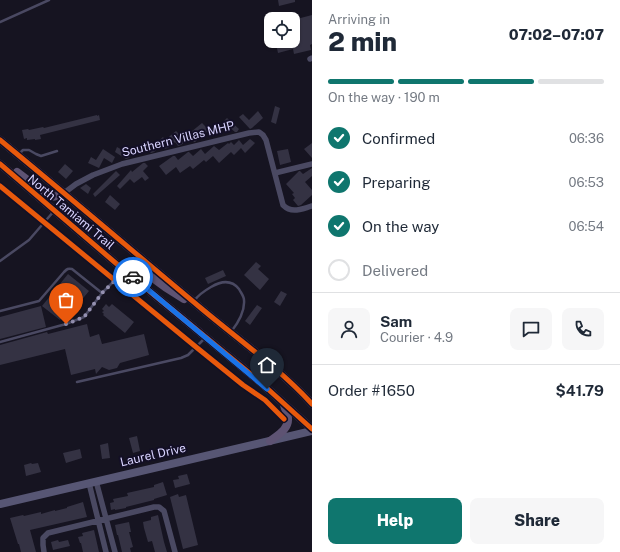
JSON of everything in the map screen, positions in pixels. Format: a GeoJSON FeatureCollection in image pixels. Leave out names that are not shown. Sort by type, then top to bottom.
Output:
{"type":"FeatureCollection","features":[{"type":"Feature","properties":{"kind":"main road","name":"North Tamiami Trail"},"geometry":{"type":"LineString","coordinates":[[0,140],[193,303]]}},
{"type":"Feature","properties":{"kind":"main road","name":"North Tamiami Trail"},"geometry":{"type":"LineString","coordinates":[[0,164],[125,271],[259,381],[312,430]]}},
{"type":"Feature","properties":{"kind":"main road"},"geometry":{"type":"LineString","coordinates":[[0,164],[15,171],[50,197],[55,197],[64,193]]}},
{"type":"Feature","properties":{"kind":"main road"},"geometry":{"type":"LineString","coordinates":[[125,271],[130,266],[143,270],[165,287],[204,310],[270,363],[312,404]]}},
{"type":"Feature","properties":{"kind":"main road"},"geometry":{"type":"LineString","coordinates":[[270,441],[287,426],[288,418],[284,404]]}},
{"type":"Feature","properties":{"kind":"street","name":"Southern Villas MHP"},"geometry":{"type":"LineString","coordinates":[[64,193],[76,184],[93,175],[122,164],[249,132],[259,132],[266,140],[283,205],[291,210],[312,206]]}},
{"type":"Feature","properties":{"kind":"street"},"geometry":{"type":"LineString","coordinates":[[275,173],[312,164]]}},
{"type":"Feature","properties":{"kind":"street","name":"Laurel Drive"},"geometry":{"type":"LineString","coordinates":[[0,504],[312,430]]}},
{"type":"Feature","properties":{"kind":"street"},"geometry":{"type":"LineString","coordinates":[[93,482],[107,519],[115,552]]}},
{"type":"Feature","properties":{"kind":"street"},"geometry":{"type":"LineString","coordinates":[[93,482],[98,521],[106,552]]}},
{"type":"Feature","properties":{"kind":"street"},"geometry":{"type":"LineString","coordinates":[[44,552],[43,538],[48,533],[159,507],[166,515],[175,552]]}},
{"type":"Feature","properties":{"kind":"lane"},"geometry":{"type":"LineString","coordinates":[[0,22],[49,0]]}},
{"type":"Feature","properties":{"kind":"lane"},"geometry":{"type":"LineString","coordinates":[[18,155],[26,149],[41,156],[57,151]]}},
{"type":"Feature","properties":{"kind":"lane"},"geometry":{"type":"LineString","coordinates":[[0,261],[29,240],[55,211]]}},
{"type":"Feature","properties":{"kind":"lane"},"geometry":{"type":"LineString","coordinates":[[0,311],[39,301],[67,269],[72,269],[102,293]]}},
{"type":"Feature","properties":{"kind":"lane"},"geometry":{"type":"LineString","coordinates":[[0,342],[66,324],[84,317],[102,293],[125,271]]}},
{"type":"Feature","properties":{"kind":"lane"},"geometry":{"type":"LineString","coordinates":[[193,303],[198,295],[203,291],[222,282],[232,283],[244,297],[244,301],[238,323],[231,332]]}},
{"type":"Feature","properties":{"kind":"lane"},"geometry":{"type":"LineString","coordinates":[[76,382],[181,358],[188,355],[205,338]]}},
{"type":"Feature","properties":{"kind":"building"},"geometry":{"type":"Polygon","coordinates":[[[278,0],[295,0],[295,2],[279,6],[278,0]]]}},
{"type":"Feature","properties":{"kind":"building"},"geometry":{"type":"Polygon","coordinates":[[[312,15],[311,50],[294,54],[293,49],[278,53],[277,48],[300,48],[300,18],[312,15]]]}},
{"type":"Feature","properties":{"kind":"building"},"geometry":{"type":"Polygon","coordinates":[[[275,106],[280,108],[276,124],[271,122],[275,106]]]}},
{"type":"Feature","properties":{"kind":"building"},"geometry":{"type":"Polygon","coordinates":[[[258,111],[263,118],[250,129],[239,117],[243,114],[249,120],[258,111]]]}},
{"type":"Feature","properties":{"kind":"building"},"geometry":{"type":"Polygon","coordinates":[[[99,115],[100,120],[40,135],[41,139],[24,139],[22,130],[44,128],[99,115]]]}},
{"type":"Feature","properties":{"kind":"building"},"geometry":{"type":"Polygon","coordinates":[[[227,118],[239,129],[237,132],[223,122],[227,118]]]}},
{"type":"Feature","properties":{"kind":"building"},"geometry":{"type":"Polygon","coordinates":[[[202,123],[209,130],[195,142],[190,138],[178,146],[175,142],[168,148],[164,149],[161,145],[151,153],[144,146],[149,142],[153,146],[163,137],[165,140],[176,131],[181,136],[188,130],[191,132],[202,123]]]}},
{"type":"Feature","properties":{"kind":"building"},"geometry":{"type":"Polygon","coordinates":[[[250,139],[255,143],[245,153],[241,148],[234,155],[231,152],[219,163],[213,156],[206,162],[204,160],[193,169],[190,166],[180,173],[176,167],[166,175],[159,166],[173,156],[175,156],[178,160],[188,152],[193,156],[201,149],[205,154],[214,146],[219,150],[228,143],[229,144],[231,142],[234,145],[239,140],[243,145],[250,139]]]}},
{"type":"Feature","properties":{"kind":"building"},"geometry":{"type":"Polygon","coordinates":[[[312,143],[312,158],[304,149],[312,143]]]}},
{"type":"Feature","properties":{"kind":"building"},"geometry":{"type":"Polygon","coordinates":[[[117,147],[131,155],[129,158],[126,159],[115,152],[117,147]]]}},
{"type":"Feature","properties":{"kind":"building"},"geometry":{"type":"Polygon","coordinates":[[[103,149],[115,157],[112,163],[104,158],[99,168],[88,163],[91,157],[96,160],[103,149]]]}},
{"type":"Feature","properties":{"kind":"building"},"geometry":{"type":"Polygon","coordinates":[[[288,149],[291,162],[280,165],[277,151],[288,149]]]}},
{"type":"Feature","properties":{"kind":"building"},"geometry":{"type":"Polygon","coordinates":[[[143,163],[148,166],[143,171],[149,178],[145,181],[142,177],[134,183],[130,179],[120,189],[117,186],[131,170],[132,172],[143,163]]]}},
{"type":"Feature","properties":{"kind":"building"},"geometry":{"type":"Polygon","coordinates":[[[65,164],[73,171],[66,179],[58,172],[65,164]]]}},
{"type":"Feature","properties":{"kind":"building"},"geometry":{"type":"Polygon","coordinates":[[[312,168],[312,176],[305,182],[312,190],[312,195],[298,206],[293,200],[295,198],[292,194],[294,193],[286,184],[299,171],[303,174],[312,168]]]}},
{"type":"Feature","properties":{"kind":"building"},"geometry":{"type":"Polygon","coordinates":[[[116,171],[120,175],[95,197],[93,194],[116,171]]]}},
{"type":"Feature","properties":{"kind":"building"},"geometry":{"type":"Polygon","coordinates":[[[86,184],[91,188],[88,194],[80,188],[86,184]]]}},
{"type":"Feature","properties":{"kind":"building"},"geometry":{"type":"Polygon","coordinates":[[[110,195],[120,204],[115,210],[105,202],[110,195]]]}},
{"type":"Feature","properties":{"kind":"building"},"geometry":{"type":"Polygon","coordinates":[[[256,262],[261,266],[258,269],[269,279],[260,290],[244,275],[256,262]]]}},
{"type":"Feature","properties":{"kind":"building"},"geometry":{"type":"Polygon","coordinates":[[[223,270],[226,276],[208,284],[205,278],[223,270]]]}},
{"type":"Feature","properties":{"kind":"building"},"geometry":{"type":"Polygon","coordinates":[[[68,274],[89,291],[66,319],[63,316],[60,320],[42,306],[68,274]]]}},
{"type":"Feature","properties":{"kind":"building"},"geometry":{"type":"Polygon","coordinates":[[[281,291],[287,294],[280,306],[274,302],[281,291]]]}},
{"type":"Feature","properties":{"kind":"building"},"geometry":{"type":"Polygon","coordinates":[[[106,304],[109,307],[112,304],[134,322],[125,333],[103,315],[104,314],[102,312],[104,311],[102,309],[106,304]]]}},
{"type":"Feature","properties":{"kind":"building"},"geometry":{"type":"Polygon","coordinates":[[[257,305],[262,308],[250,325],[245,321],[257,305]]]}},
{"type":"Feature","properties":{"kind":"building"},"geometry":{"type":"Polygon","coordinates":[[[41,306],[46,327],[0,339],[0,317],[41,306]]]}},
{"type":"Feature","properties":{"kind":"building"},"geometry":{"type":"Polygon","coordinates":[[[87,324],[90,337],[99,334],[102,344],[144,334],[149,355],[120,363],[117,368],[109,370],[102,367],[96,374],[95,369],[71,375],[65,349],[0,365],[0,345],[47,332],[48,334],[87,324]]]}},
{"type":"Feature","properties":{"kind":"building"},"geometry":{"type":"Polygon","coordinates":[[[137,436],[140,451],[133,453],[129,438],[137,436]]]}},
{"type":"Feature","properties":{"kind":"building"},"geometry":{"type":"Polygon","coordinates":[[[108,443],[110,458],[102,459],[100,445],[108,443]]]}},
{"type":"Feature","properties":{"kind":"building"},"geometry":{"type":"Polygon","coordinates":[[[80,449],[82,458],[66,463],[63,453],[80,449]]]}},
{"type":"Feature","properties":{"kind":"building"},"geometry":{"type":"Polygon","coordinates":[[[38,463],[41,472],[26,476],[24,465],[38,463]]]}},
{"type":"Feature","properties":{"kind":"building"},"geometry":{"type":"Polygon","coordinates":[[[187,474],[190,484],[175,488],[173,480],[179,479],[178,476],[187,474]]]}},
{"type":"Feature","properties":{"kind":"building"},"geometry":{"type":"Polygon","coordinates":[[[163,482],[167,495],[126,508],[111,510],[110,503],[114,502],[113,499],[128,496],[127,493],[154,487],[154,485],[163,482]]]}},
{"type":"Feature","properties":{"kind":"building"},"geometry":{"type":"Polygon","coordinates":[[[178,494],[179,497],[186,495],[198,545],[183,549],[170,497],[178,494]]]}},
{"type":"Feature","properties":{"kind":"building"},"geometry":{"type":"Polygon","coordinates":[[[83,502],[87,517],[30,530],[36,552],[21,552],[10,518],[55,511],[83,502]]]}},
{"type":"Feature","properties":{"kind":"building"},"geometry":{"type":"Polygon","coordinates":[[[158,515],[167,552],[155,552],[152,541],[148,542],[144,528],[143,522],[151,520],[151,517],[158,515]]]}},
{"type":"Feature","properties":{"kind":"building"},"geometry":{"type":"Polygon","coordinates":[[[129,522],[131,532],[129,532],[133,547],[130,548],[131,552],[122,552],[115,525],[129,522]]]}},
{"type":"Feature","properties":{"kind":"building"},"geometry":{"type":"Polygon","coordinates":[[[94,530],[99,552],[83,552],[78,537],[83,536],[82,533],[94,530]]]}},
{"type":"Feature","properties":{"kind":"building"},"geometry":{"type":"Polygon","coordinates":[[[58,540],[59,542],[68,540],[70,546],[53,550],[51,542],[58,540]]]}},
{"type":"Feature","properties":{"kind":"cycle path"},"geometry":{"type":"LineString","coordinates":[[0,140],[272,366],[312,404]]}},
{"type":"Feature","properties":{"kind":"cycle path"},"geometry":{"type":"LineString","coordinates":[[0,164],[125,271],[259,381],[312,429]]}},
{"type":"Feature","properties":{"kind":"cycle path"},"geometry":{"type":"LineString","coordinates":[[0,186],[243,385],[265,400],[284,419]]}},
{"type":"Feature","properties":{"kind":"way so far"},"geometry":{"type":"LineString","coordinates":[[66,324],[84,317],[102,293],[125,271],[133,277]]}},
{"type":"Feature","properties":{"kind":"route"},"geometry":{"type":"LineString","coordinates":[[133,277],[267,389]]}}]}
